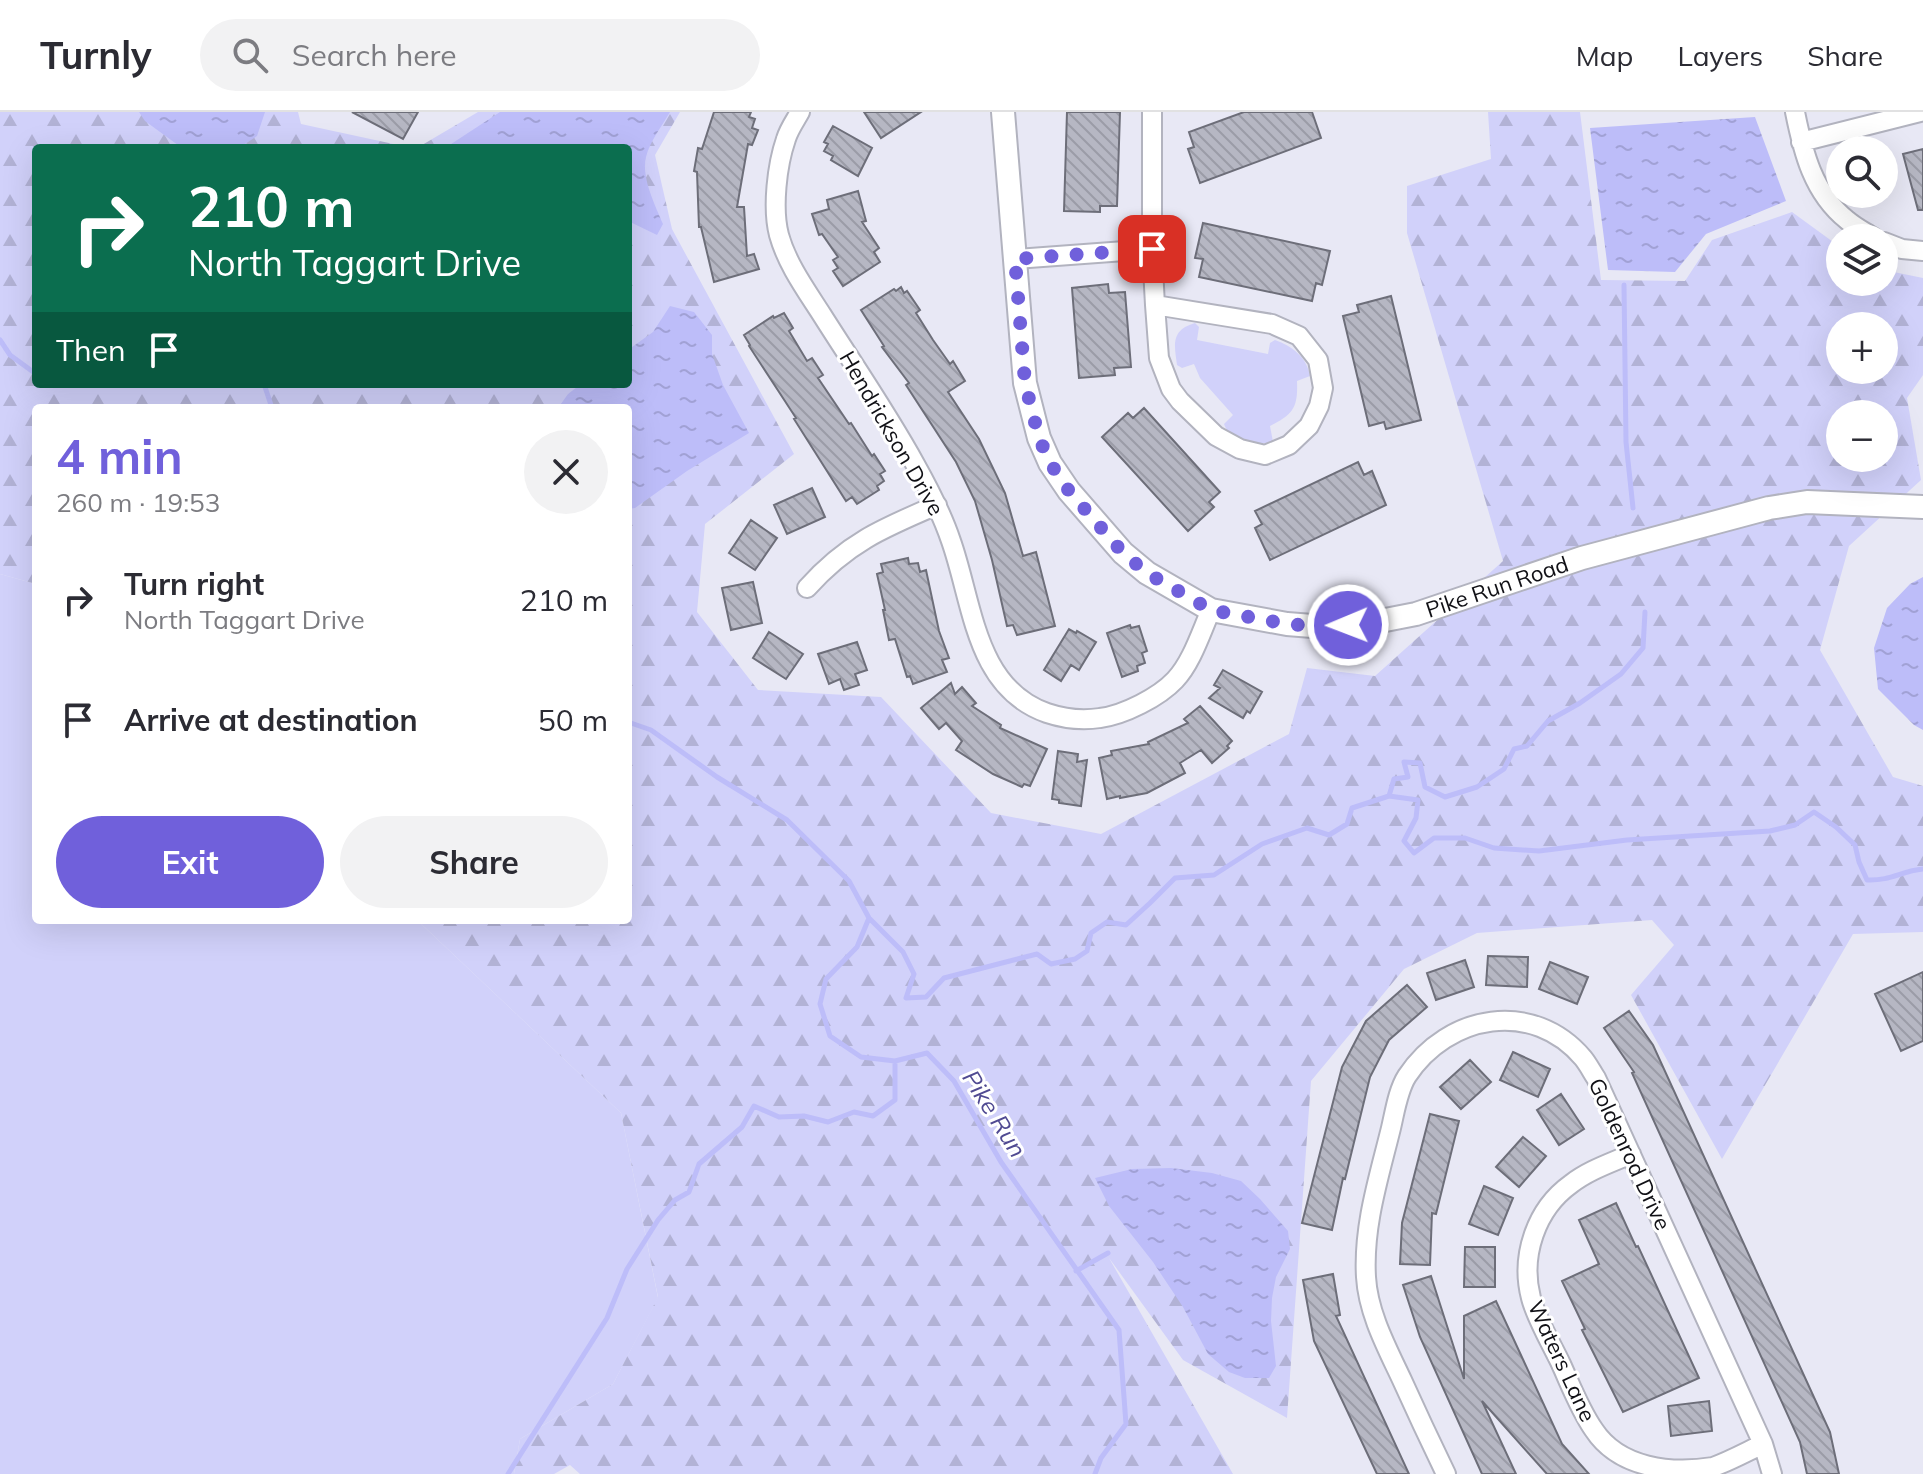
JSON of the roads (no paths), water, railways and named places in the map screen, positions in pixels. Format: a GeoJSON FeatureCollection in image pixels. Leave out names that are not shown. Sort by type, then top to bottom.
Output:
{"type":"FeatureCollection","features":[{"type":"Feature","properties":{"kind":"street","name":"Hendrickson Drive"},"geometry":{"type":"LineString","coordinates":[[800,112],[782,151],[776,200],[779,234],[793,268],[910,454],[937,505],[952,542],[977,636],[1006,687],[1032,708],[1062,718],[1086,720],[1109,717],[1140,705],[1175,680],[1187,662],[1211,610]]}},
{"type":"Feature","properties":{"kind":"street","name":"Pike Run Road"},"geometry":{"type":"LineString","coordinates":[[1003,112],[1025,383],[1039,438],[1050,463],[1069,491],[1123,553],[1147,573],[1211,610],[1300,625],[1325,627],[1370,623],[1416,614],[1582,558],[1769,508],[1807,502],[1923,507]]}},
{"type":"Feature","properties":{"kind":"street"},"geometry":{"type":"LineString","coordinates":[[1152,112],[1155,305],[1159,358],[1171,389],[1216,436],[1240,449],[1265,455],[1289,445],[1309,426],[1319,406],[1323,388],[1318,360],[1299,336],[1272,324],[1155,305]]}},
{"type":"Feature","properties":{"kind":"street"},"geometry":{"type":"LineString","coordinates":[[1795,112],[1801,142],[1820,190],[1851,224]]}},
{"type":"Feature","properties":{"kind":"street"},"geometry":{"type":"LineString","coordinates":[[1801,142],[1920,112]]}},
{"type":"Feature","properties":{"kind":"street"},"geometry":{"type":"LineString","coordinates":[[1898,247],[1923,251]]}},
{"type":"Feature","properties":{"kind":"street"},"geometry":{"type":"LineString","coordinates":[[1015,259],[1152,249]]}},
{"type":"Feature","properties":{"kind":"street"},"geometry":{"type":"LineString","coordinates":[[807,588],[847,549],[883,528],[937,505]]}},
{"type":"Feature","properties":{"kind":"street","name":"Goldenrod Drive"},"geometry":{"type":"LineString","coordinates":[[1446,1474],[1382,1338],[1372,1308],[1366,1280],[1369,1215],[1406,1078],[1441,1039],[1467,1026],[1493,1021],[1520,1021],[1547,1030],[1584,1058],[1596,1078],[1763,1444],[1772,1474]]}},
{"type":"Feature","properties":{"kind":"street","name":"Waters Lane"},"geometry":{"type":"LineString","coordinates":[[1631,1154],[1571,1184],[1548,1208],[1535,1230],[1529,1253],[1531,1300],[1581,1408],[1609,1448],[1629,1461],[1653,1470],[1683,1474],[1711,1468],[1763,1444]]}},
{"type":"Feature","properties":{"kind":"water"},"geometry":{"type":"Polygon","coordinates":[[[139,112],[265,112],[257,136],[245,144],[177,144],[145,121],[139,112]]]}},
{"type":"Feature","properties":{"kind":"water"},"geometry":{"type":"Polygon","coordinates":[[[500,112],[670,112],[650,145],[645,165],[650,191],[663,224],[657,235],[632,223],[632,144],[451,144],[500,112]]]}},
{"type":"Feature","properties":{"kind":"water"},"geometry":{"type":"Polygon","coordinates":[[[1755,117],[1786,201],[1706,234],[1675,272],[1608,270],[1590,128],[1755,117]]]}},
{"type":"Feature","properties":{"kind":"water"},"geometry":{"type":"Polygon","coordinates":[[[670,306],[694,312],[712,335],[712,354],[723,385],[749,433],[632,508],[632,404],[561,404],[576,388],[632,388],[632,347],[653,332],[670,306]]]}},
{"type":"Feature","properties":{"kind":"water"},"geometry":{"type":"Polygon","coordinates":[[[1923,577],[1923,730],[1878,689],[1874,648],[1887,608],[1910,584],[1923,577]]]}},
{"type":"Feature","properties":{"kind":"water"},"geometry":{"type":"Polygon","coordinates":[[[1171,1168],[1212,1173],[1241,1181],[1288,1231],[1290,1249],[1276,1277],[1272,1298],[1276,1366],[1269,1378],[1245,1378],[1229,1372],[1208,1354],[1183,1307],[1109,1206],[1095,1178],[1132,1169],[1171,1168]]]}},
{"type":"Feature","properties":{"kind":"waterway"},"geometry":{"type":"LineString","coordinates":[[1624,285],[1626,442],[1633,508]]}},
{"type":"Feature","properties":{"kind":"waterway","name":"Pike Run"},"geometry":{"type":"LineString","coordinates":[[0,340],[10,355],[32,371]]}},
{"type":"Feature","properties":{"kind":"waterway","name":"Pike Run"},"geometry":{"type":"LineString","coordinates":[[265,388],[271,404]]}},
{"type":"Feature","properties":{"kind":"waterway"},"geometry":{"type":"LineString","coordinates":[[1389,796],[1394,779],[1408,777],[1404,762],[1420,763],[1425,787],[1445,797],[1477,787],[1504,769],[1514,749],[1527,746],[1548,721],[1621,674],[1643,648],[1645,612]]}},
{"type":"Feature","properties":{"kind":"waterway","name":"Pike Run"},"geometry":{"type":"LineString","coordinates":[[632,723],[651,730],[717,777],[787,820],[849,881],[869,918],[857,947],[826,979],[820,1004],[830,1036],[861,1057],[895,1061],[927,1053],[954,1081],[1001,1162],[1119,1330],[1126,1424],[1101,1458],[1095,1474]]}},
{"type":"Feature","properties":{"kind":"waterway"},"geometry":{"type":"LineString","coordinates":[[869,918],[903,952],[914,974],[906,998],[926,997],[944,978],[1037,954],[1051,964],[1075,959],[1087,951],[1091,933],[1107,922],[1126,925],[1175,878],[1214,875],[1262,844],[1307,828],[1329,835],[1347,824],[1352,808],[1389,796],[1418,800],[1416,818],[1404,841],[1414,853],[1434,838],[1465,838],[1494,848],[1539,851],[1627,840],[1770,831],[1795,825],[1814,812],[1855,845],[1867,880],[1923,869]]}},
{"type":"Feature","properties":{"kind":"waterway"},"geometry":{"type":"LineString","coordinates":[[508,1474],[607,1318],[627,1269],[658,1220],[675,1200],[689,1192],[699,1164],[742,1127],[754,1106],[779,1117],[804,1116],[828,1122],[854,1112],[873,1116],[895,1100],[895,1061]]}},
{"type":"Feature","properties":{"kind":"waterway"},"geometry":{"type":"LineString","coordinates":[[1076,1271],[1108,1253]]}}]}
